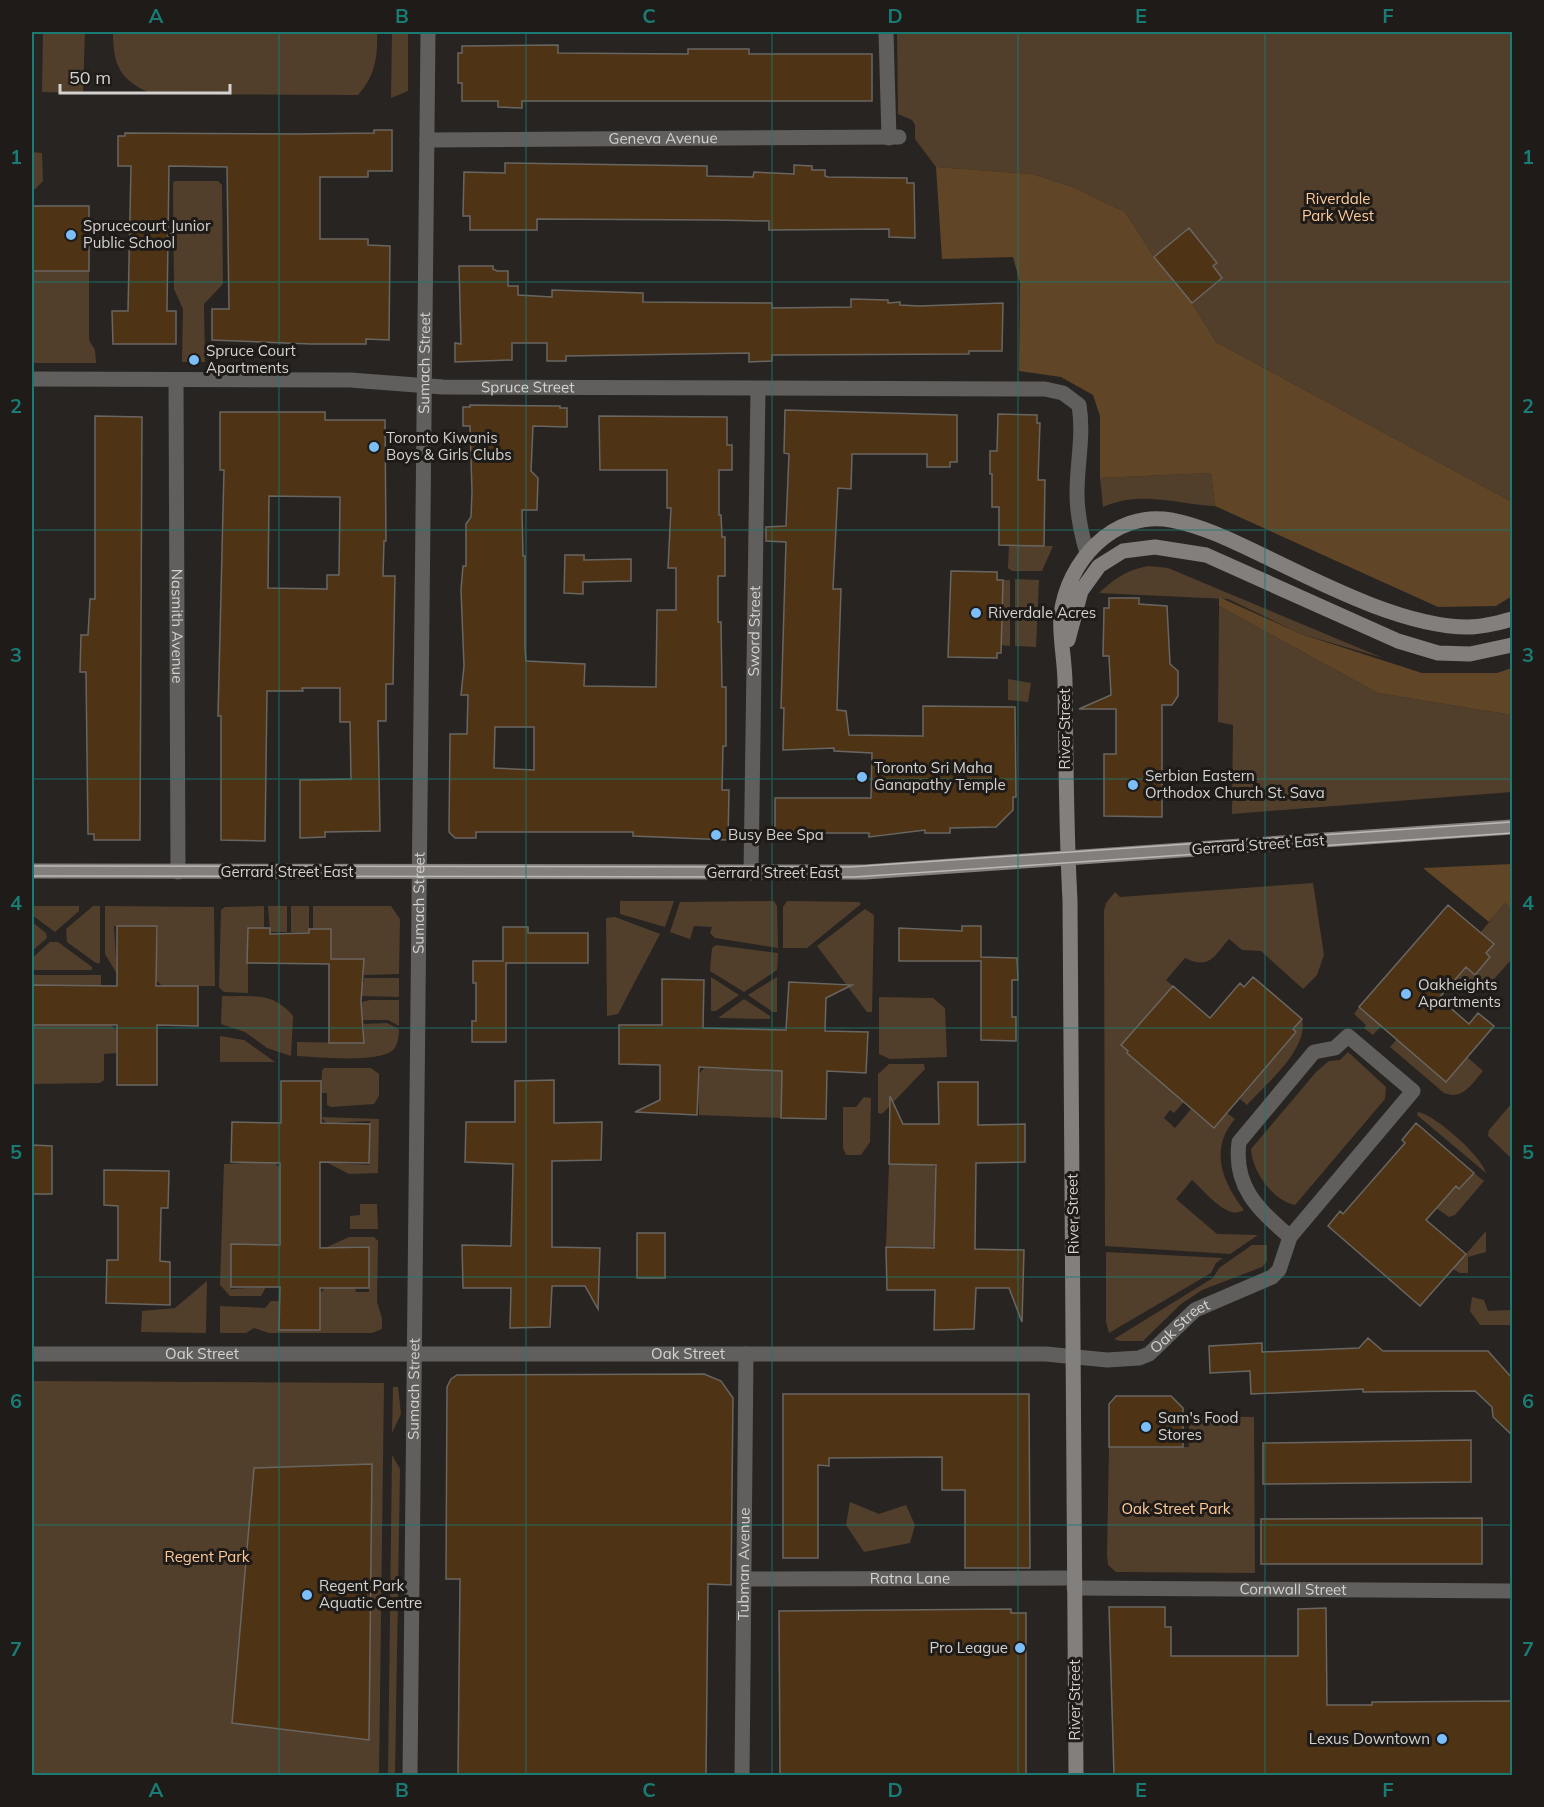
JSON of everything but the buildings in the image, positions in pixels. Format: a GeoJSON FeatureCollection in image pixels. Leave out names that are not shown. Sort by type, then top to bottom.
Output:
{"type":"FeatureCollection","features":[{"type":"Feature","properties":{"kind":"main road","name":"River Street"},"geometry":{"type":"LineString","coordinates":[[1076,1776],[1070,900],[1067,858],[1065,654],[1061,617],[1071,578],[1087,553],[1108,534],[1128,524],[1149,519],[1170,520],[1226,538],[1338,591],[1408,616],[1469,627],[1512,619]]}},
{"type":"Feature","properties":{"kind":"main road","name":"River Street"},"geometry":{"type":"LineString","coordinates":[[1065,654],[1073,613],[1089,576],[1099,566],[1123,551],[1155,547],[1206,555],[1398,641],[1438,653],[1470,654],[1512,645]]}},
{"type":"Feature","properties":{"kind":"main road","name":"Gerrard Street East"},"geometry":{"type":"LineString","coordinates":[[32,871],[751,873],[886,871],[1512,827]]}},
{"type":"Feature","properties":{"kind":"street","name":"Sumach Street"},"geometry":{"type":"LineString","coordinates":[[410,1776],[428,32]]}},
{"type":"Feature","properties":{"kind":"street","name":"Geneva Avenue"},"geometry":{"type":"LineString","coordinates":[[427,140],[894,138],[886,32]]}},
{"type":"Feature","properties":{"kind":"street","name":"Spruce Street"},"geometry":{"type":"LineString","coordinates":[[32,379],[350,380],[423,385],[758,389],[1045,389],[1063,393],[1079,405],[1082,424],[1077,492],[1081,534],[1087,553]]}},
{"type":"Feature","properties":{"kind":"street","name":"Nasmith Avenue"},"geometry":{"type":"LineString","coordinates":[[176,380],[178,872]]}},
{"type":"Feature","properties":{"kind":"street","name":"Sword Street"},"geometry":{"type":"LineString","coordinates":[[751,873],[758,389]]}},
{"type":"Feature","properties":{"kind":"street","name":"Oak Street"},"geometry":{"type":"LineString","coordinates":[[32,1354],[1046,1354],[1131,1360],[1146,1355],[1196,1310],[1272,1277],[1279,1270],[1290,1237],[1413,1090],[1348,1036],[1335,1048],[1314,1052],[1239,1142],[1236,1161],[1245,1190],[1269,1219],[1290,1237]]}},
{"type":"Feature","properties":{"kind":"street","name":"Tubman Avenue"},"geometry":{"type":"LineString","coordinates":[[742,1776],[746,1354]]}},
{"type":"Feature","properties":{"kind":"street","name":"Ratna Lane"},"geometry":{"type":"LineString","coordinates":[[745,1579],[1074,1583]]}},
{"type":"Feature","properties":{"kind":"street","name":"Cornwall Street"},"geometry":{"type":"LineString","coordinates":[[1074,1583],[1512,1591]]}},
{"type":"Feature","properties":{"kind":"green space"},"geometry":{"type":"Polygon","coordinates":[[[43,32],[85,32],[83,93],[42,92],[43,32]]]}},
{"type":"Feature","properties":{"kind":"green space"},"geometry":{"type":"Polygon","coordinates":[[[113,32],[377,32],[377,49],[372,73],[358,95],[152,94],[132,83],[120,70],[113,44],[113,32]]]}},
{"type":"Feature","properties":{"kind":"green space"},"geometry":{"type":"Polygon","coordinates":[[[392,32],[408,32],[408,91],[391,98],[392,32]]]}},
{"type":"Feature","properties":{"kind":"green space","name":"Riverdale Park West"},"geometry":{"type":"Polygon","coordinates":[[[897,32],[1512,32],[1512,502],[1216,342],[1192,303],[1154,257],[1125,212],[1070,186],[1032,174],[936,167],[915,139],[915,125],[912,120],[898,114],[897,32]]]}},
{"type":"Feature","properties":{"kind":"green space"},"geometry":{"type":"Polygon","coordinates":[[[32,152],[42,153],[43,181],[35,189],[32,189],[32,152]]]}},
{"type":"Feature","properties":{"kind":"green space"},"geometry":{"type":"Polygon","coordinates":[[[175,181],[218,181],[222,185],[223,284],[204,304],[205,362],[182,362],[183,309],[174,289],[173,183],[175,181]]]}},
{"type":"Feature","properties":{"kind":"green space"},"geometry":{"type":"Polygon","coordinates":[[[32,271],[89,271],[89,340],[95,350],[96,363],[32,363],[32,271]]]}},
{"type":"Feature","properties":{"kind":"green space"},"geometry":{"type":"Polygon","coordinates":[[[1211,473],[1215,506],[1158,499],[1130,499],[1103,507],[1100,478],[1211,473]]]}},
{"type":"Feature","properties":{"kind":"green space"},"geometry":{"type":"Polygon","coordinates":[[[1009,545],[1053,546],[1042,571],[1012,571],[1008,568],[1009,545]]]}},
{"type":"Feature","properties":{"kind":"green space"},"geometry":{"type":"Polygon","coordinates":[[[1148,566],[1168,568],[1383,658],[1301,634],[1228,599],[1099,593],[1122,575],[1148,566]]]}},
{"type":"Feature","properties":{"kind":"green space"},"geometry":{"type":"Polygon","coordinates":[[[1015,579],[1039,580],[1036,647],[1015,646],[1015,579]]]}},
{"type":"Feature","properties":{"kind":"green space"},"geometry":{"type":"Polygon","coordinates":[[[1003,580],[1010,580],[1010,646],[1001,645],[1003,580]]]}},
{"type":"Feature","properties":{"kind":"green space"},"geometry":{"type":"Polygon","coordinates":[[[1219,606],[1378,693],[1512,715],[1512,792],[1232,814],[1233,725],[1218,722],[1219,606]]]}},
{"type":"Feature","properties":{"kind":"green space"},"geometry":{"type":"Polygon","coordinates":[[[1008,679],[1031,683],[1028,702],[1008,700],[1008,679]]]}},
{"type":"Feature","properties":{"kind":"green space"},"geometry":{"type":"Polygon","coordinates":[[[1313,883],[1324,955],[1317,975],[1303,989],[1261,951],[1242,950],[1229,939],[1215,956],[1206,962],[1185,958],[1166,980],[1173,986],[1122,1045],[1128,1051],[1127,1053],[1184,1102],[1174,1113],[1170,1110],[1164,1118],[1175,1128],[1191,1109],[1214,1128],[1227,1113],[1235,1119],[1222,1142],[1222,1165],[1230,1188],[1244,1210],[1231,1212],[1224,1209],[1192,1180],[1176,1199],[1217,1234],[1258,1235],[1230,1254],[1105,1246],[1104,911],[1106,903],[1115,892],[1120,897],[1313,883]]]}},
{"type":"Feature","properties":{"kind":"green space"},"geometry":{"type":"Polygon","coordinates":[[[620,901],[674,901],[665,927],[620,914],[620,901]]]}},
{"type":"Feature","properties":{"kind":"green space"},"geometry":{"type":"Polygon","coordinates":[[[774,901],[777,906],[778,948],[715,938],[710,933],[712,927],[694,926],[690,939],[670,932],[680,902],[774,901]]]}},
{"type":"Feature","properties":{"kind":"green space"},"geometry":{"type":"Polygon","coordinates":[[[787,901],[859,902],[861,904],[807,948],[783,948],[783,907],[787,901]]]}},
{"type":"Feature","properties":{"kind":"green space"},"geometry":{"type":"Polygon","coordinates":[[[1505,903],[1512,909],[1512,959],[1494,979],[1475,987],[1468,980],[1461,989],[1453,982],[1466,967],[1475,975],[1490,957],[1486,953],[1494,944],[1480,933],[1505,903]]]}},
{"type":"Feature","properties":{"kind":"green space"},"geometry":{"type":"Polygon","coordinates":[[[32,906],[79,906],[79,911],[55,932],[32,915],[32,906]]]}},
{"type":"Feature","properties":{"kind":"green space"},"geometry":{"type":"Polygon","coordinates":[[[93,906],[100,906],[100,963],[96,963],[67,942],[66,929],[93,906]]]}},
{"type":"Feature","properties":{"kind":"green space"},"geometry":{"type":"Polygon","coordinates":[[[105,906],[214,907],[215,986],[162,986],[156,980],[158,926],[114,926],[117,974],[105,954],[105,906]]]}},
{"type":"Feature","properties":{"kind":"green space"},"geometry":{"type":"Polygon","coordinates":[[[264,906],[264,928],[248,928],[248,993],[224,992],[219,987],[221,910],[225,907],[264,906]]]}},
{"type":"Feature","properties":{"kind":"green space"},"geometry":{"type":"Polygon","coordinates":[[[268,906],[287,906],[287,932],[270,932],[268,906]]]}},
{"type":"Feature","properties":{"kind":"green space"},"geometry":{"type":"Polygon","coordinates":[[[291,906],[309,906],[309,933],[291,932],[291,906]]]}},
{"type":"Feature","properties":{"kind":"green space"},"geometry":{"type":"Polygon","coordinates":[[[313,906],[391,906],[400,919],[399,974],[364,975],[364,959],[331,959],[331,929],[313,929],[313,906]]]}},
{"type":"Feature","properties":{"kind":"green space"},"geometry":{"type":"Polygon","coordinates":[[[865,909],[874,915],[872,1012],[867,1012],[817,946],[865,909]]]}},
{"type":"Feature","properties":{"kind":"green space"},"geometry":{"type":"Polygon","coordinates":[[[615,917],[660,934],[618,1014],[607,1016],[606,918],[615,917]]]}},
{"type":"Feature","properties":{"kind":"green space"},"geometry":{"type":"Polygon","coordinates":[[[32,922],[46,933],[47,938],[32,951],[32,922]]]}},
{"type":"Feature","properties":{"kind":"green space"},"geometry":{"type":"Polygon","coordinates":[[[50,942],[58,942],[92,967],[92,970],[32,970],[32,958],[50,942]]]}},
{"type":"Feature","properties":{"kind":"green space"},"geometry":{"type":"Polygon","coordinates":[[[716,945],[778,953],[777,970],[744,992],[710,971],[712,948],[716,945]]]}},
{"type":"Feature","properties":{"kind":"green space"},"geometry":{"type":"Polygon","coordinates":[[[32,975],[101,975],[101,986],[32,985],[32,975]]]}},
{"type":"Feature","properties":{"kind":"green space"},"geometry":{"type":"Polygon","coordinates":[[[711,977],[739,995],[716,1011],[711,1011],[711,977]]]}},
{"type":"Feature","properties":{"kind":"green space"},"geometry":{"type":"Polygon","coordinates":[[[777,977],[777,1012],[773,1012],[748,995],[777,977]]]}},
{"type":"Feature","properties":{"kind":"green space"},"geometry":{"type":"Polygon","coordinates":[[[364,978],[399,978],[399,997],[361,996],[361,982],[364,982],[364,978]]]}},
{"type":"Feature","properties":{"kind":"green space"},"geometry":{"type":"Polygon","coordinates":[[[222,996],[261,997],[278,1002],[285,1008],[293,1016],[291,1056],[267,1048],[245,1032],[221,1024],[222,996]]]}},
{"type":"Feature","properties":{"kind":"green space"},"geometry":{"type":"Polygon","coordinates":[[[879,997],[933,998],[945,1008],[947,1057],[890,1059],[879,1054],[879,997]]]}},
{"type":"Feature","properties":{"kind":"green space"},"geometry":{"type":"Polygon","coordinates":[[[744,999],[770,1016],[770,1019],[718,1018],[744,999]]]}},
{"type":"Feature","properties":{"kind":"green space"},"geometry":{"type":"Polygon","coordinates":[[[399,1000],[399,1026],[388,1020],[361,1020],[361,1002],[399,1000]]]}},
{"type":"Feature","properties":{"kind":"green space"},"geometry":{"type":"Polygon","coordinates":[[[1359,1007],[1381,1026],[1373,1035],[1364,1028],[1366,1025],[1354,1014],[1359,1007]]]}},
{"type":"Feature","properties":{"kind":"green space"},"geometry":{"type":"Polygon","coordinates":[[[1302,1019],[1299,1042],[1293,1054],[1247,1105],[1240,1099],[1253,1083],[1249,1079],[1268,1065],[1296,1032],[1293,1029],[1302,1019]]]}},
{"type":"Feature","properties":{"kind":"green space"},"geometry":{"type":"Polygon","coordinates":[[[387,1023],[399,1029],[399,1035],[394,1049],[384,1055],[360,1058],[297,1056],[297,1042],[364,1043],[364,1024],[387,1023]]]}},
{"type":"Feature","properties":{"kind":"green space"},"geometry":{"type":"Polygon","coordinates":[[[32,1025],[111,1025],[117,1031],[117,1053],[104,1054],[104,1080],[100,1083],[32,1084],[32,1025]]]}},
{"type":"Feature","properties":{"kind":"green space"},"geometry":{"type":"Polygon","coordinates":[[[220,1036],[244,1040],[275,1062],[220,1062],[220,1036]]]}},
{"type":"Feature","properties":{"kind":"green space"},"geometry":{"type":"Polygon","coordinates":[[[1397,1039],[1467,1057],[1483,1071],[1462,1093],[1451,1095],[1444,1093],[1390,1047],[1397,1039]]]}},
{"type":"Feature","properties":{"kind":"green space"},"geometry":{"type":"Polygon","coordinates":[[[1348,1052],[1386,1087],[1385,1099],[1295,1205],[1287,1202],[1279,1198],[1265,1184],[1255,1166],[1251,1149],[1317,1071],[1329,1061],[1340,1060],[1348,1052]]]}},
{"type":"Feature","properties":{"kind":"green space"},"geometry":{"type":"Polygon","coordinates":[[[889,1064],[924,1064],[925,1069],[882,1114],[878,1113],[878,1074],[889,1064]]]}},
{"type":"Feature","properties":{"kind":"green space"},"geometry":{"type":"Polygon","coordinates":[[[324,1068],[371,1068],[379,1074],[379,1096],[374,1104],[331,1107],[327,1105],[327,1093],[321,1093],[324,1068]]]}},
{"type":"Feature","properties":{"kind":"green space"},"geometry":{"type":"Polygon","coordinates":[[[704,1068],[781,1071],[785,1075],[781,1118],[699,1115],[698,1075],[704,1068]]]}},
{"type":"Feature","properties":{"kind":"green space"},"geometry":{"type":"Polygon","coordinates":[[[864,1097],[871,1098],[870,1142],[861,1155],[846,1155],[843,1148],[843,1107],[856,1107],[864,1097]]]}},
{"type":"Feature","properties":{"kind":"green space"},"geometry":{"type":"Polygon","coordinates":[[[1512,1103],[1512,1159],[1488,1136],[1489,1130],[1512,1103]]]}},
{"type":"Feature","properties":{"kind":"green space"},"geometry":{"type":"Polygon","coordinates":[[[1418,1112],[1435,1120],[1457,1137],[1476,1157],[1486,1173],[1417,1115],[1418,1112]]]}},
{"type":"Feature","properties":{"kind":"green space"},"geometry":{"type":"Polygon","coordinates":[[[321,1117],[379,1119],[378,1173],[349,1174],[326,1162],[369,1165],[370,1121],[326,1123],[321,1117]]]}},
{"type":"Feature","properties":{"kind":"green space"},"geometry":{"type":"Polygon","coordinates":[[[929,1162],[936,1168],[934,1245],[930,1248],[886,1246],[889,1164],[929,1162]]]}},
{"type":"Feature","properties":{"kind":"green space"},"geometry":{"type":"Polygon","coordinates":[[[275,1163],[280,1168],[280,1242],[275,1247],[231,1244],[231,1289],[266,1287],[261,1296],[230,1296],[220,1285],[224,1164],[275,1163]]]}},
{"type":"Feature","properties":{"kind":"green space"},"geometry":{"type":"Polygon","coordinates":[[[1474,1173],[1484,1181],[1455,1215],[1449,1217],[1436,1208],[1456,1186],[1460,1189],[1474,1173]]]}},
{"type":"Feature","properties":{"kind":"green space"},"geometry":{"type":"Polygon","coordinates":[[[360,1204],[377,1204],[378,1229],[350,1229],[350,1216],[360,1215],[360,1204]]]}},
{"type":"Feature","properties":{"kind":"green space"},"geometry":{"type":"Polygon","coordinates":[[[1486,1231],[1486,1252],[1468,1257],[1468,1273],[1460,1273],[1453,1269],[1486,1231]]]}},
{"type":"Feature","properties":{"kind":"green space"},"geometry":{"type":"Polygon","coordinates":[[[349,1237],[374,1237],[378,1241],[377,1302],[382,1318],[382,1329],[372,1333],[269,1333],[254,1328],[246,1333],[220,1333],[220,1306],[265,1308],[271,1301],[280,1301],[280,1329],[320,1330],[320,1293],[325,1288],[355,1288],[356,1292],[369,1292],[369,1246],[325,1248],[349,1237]]]}},
{"type":"Feature","properties":{"kind":"green space"},"geometry":{"type":"Polygon","coordinates":[[[1252,1245],[1267,1245],[1267,1261],[1262,1267],[1202,1290],[1181,1304],[1143,1341],[1114,1339],[1213,1278],[1219,1268],[1252,1245]]]}},
{"type":"Feature","properties":{"kind":"green space"},"geometry":{"type":"Polygon","coordinates":[[[1106,1252],[1223,1258],[1216,1263],[1211,1273],[1109,1333],[1106,1322],[1106,1252]]]}},
{"type":"Feature","properties":{"kind":"green space"},"geometry":{"type":"Polygon","coordinates":[[[207,1281],[206,1333],[141,1332],[142,1311],[175,1308],[207,1281]]]}},
{"type":"Feature","properties":{"kind":"green space"},"geometry":{"type":"Polygon","coordinates":[[[1472,1297],[1484,1300],[1488,1311],[1511,1310],[1512,1304],[1512,1325],[1480,1325],[1470,1311],[1472,1297]]]}},
{"type":"Feature","properties":{"kind":"green space","name":"Regent Park"},"geometry":{"type":"Polygon","coordinates":[[[32,1381],[384,1383],[379,1775],[32,1775],[32,1381]]]}},
{"type":"Feature","properties":{"kind":"green space"},"geometry":{"type":"Polygon","coordinates":[[[393,1387],[398,1387],[401,1414],[392,1433],[393,1387]]]}},
{"type":"Feature","properties":{"kind":"green space","name":"Oak Street Park"},"geometry":{"type":"Polygon","coordinates":[[[1189,1416],[1254,1417],[1255,1573],[1116,1572],[1108,1565],[1107,1555],[1109,1447],[1189,1447],[1189,1416]]]}},
{"type":"Feature","properties":{"kind":"green space"},"geometry":{"type":"Polygon","coordinates":[[[392,1455],[400,1469],[395,1775],[388,1776],[392,1455]]]}},
{"type":"Feature","properties":{"kind":"green space"},"geometry":{"type":"Polygon","coordinates":[[[850,1502],[879,1514],[906,1505],[915,1525],[910,1543],[864,1552],[846,1525],[850,1502]]]}},
{"type":"Feature","properties":{"kind":"shaded area"},"geometry":{"type":"Polygon","coordinates":[[[936,167],[1032,174],[1070,186],[1125,212],[1154,257],[1192,303],[1216,342],[1512,502],[1512,596],[1496,606],[1438,607],[1215,506],[1211,473],[1100,478],[1100,416],[1093,395],[1061,377],[1019,371],[1020,283],[1013,257],[942,259],[936,167]]]}},
{"type":"Feature","properties":{"kind":"shaded area"},"geometry":{"type":"Polygon","coordinates":[[[1219,597],[1301,634],[1422,673],[1497,673],[1512,668],[1512,715],[1378,693],[1219,606],[1219,597]]]}},
{"type":"Feature","properties":{"kind":"shaded area"},"geometry":{"type":"Polygon","coordinates":[[[1512,864],[1512,909],[1505,903],[1489,922],[1423,868],[1512,864]]]}},
{"type":"Feature","properties":{"kind":"tram line"},"geometry":{"type":"LineString","coordinates":[[32,866],[849,867],[1512,822]]}},
{"type":"Feature","properties":{"kind":"tram line"},"geometry":{"type":"LineString","coordinates":[[32,876],[854,877],[1512,833]]}},
{"type":"Feature","properties":{"kind":"place","name":"Sprucecourt Junior Public School"},"geometry":{"type":"Point","coordinates":[71,235]}},
{"type":"Feature","properties":{"kind":"place","name":"Spruce Court Apartments"},"geometry":{"type":"Point","coordinates":[194,360]}},
{"type":"Feature","properties":{"kind":"place","name":"Toronto Kiwanis Boys & Girls Clubs"},"geometry":{"type":"Point","coordinates":[374,447]}},
{"type":"Feature","properties":{"kind":"place","name":"Riverdale Acres"},"geometry":{"type":"Point","coordinates":[976,613]}},
{"type":"Feature","properties":{"kind":"place","name":"Toronto Sri Maha Ganapathy Temple"},"geometry":{"type":"Point","coordinates":[862,777]}},
{"type":"Feature","properties":{"kind":"place","name":"Serbian Eastern Orthodox Church St. Sava"},"geometry":{"type":"Point","coordinates":[1133,785]}},
{"type":"Feature","properties":{"kind":"place","name":"Busy Bee Spa"},"geometry":{"type":"Point","coordinates":[716,835]}},
{"type":"Feature","properties":{"kind":"place","name":"Oakheights Apartments"},"geometry":{"type":"Point","coordinates":[1406,994]}},
{"type":"Feature","properties":{"kind":"place","name":"Sam's Food Stores"},"geometry":{"type":"Point","coordinates":[1146,1427]}},
{"type":"Feature","properties":{"kind":"place","name":"Regent Park Aquatic Centre"},"geometry":{"type":"Point","coordinates":[307,1595]}},
{"type":"Feature","properties":{"kind":"place","name":"Pro League"},"geometry":{"type":"Point","coordinates":[1020,1648]}},
{"type":"Feature","properties":{"kind":"place","name":"Lexus Downtown"},"geometry":{"type":"Point","coordinates":[1442,1739]}}]}
